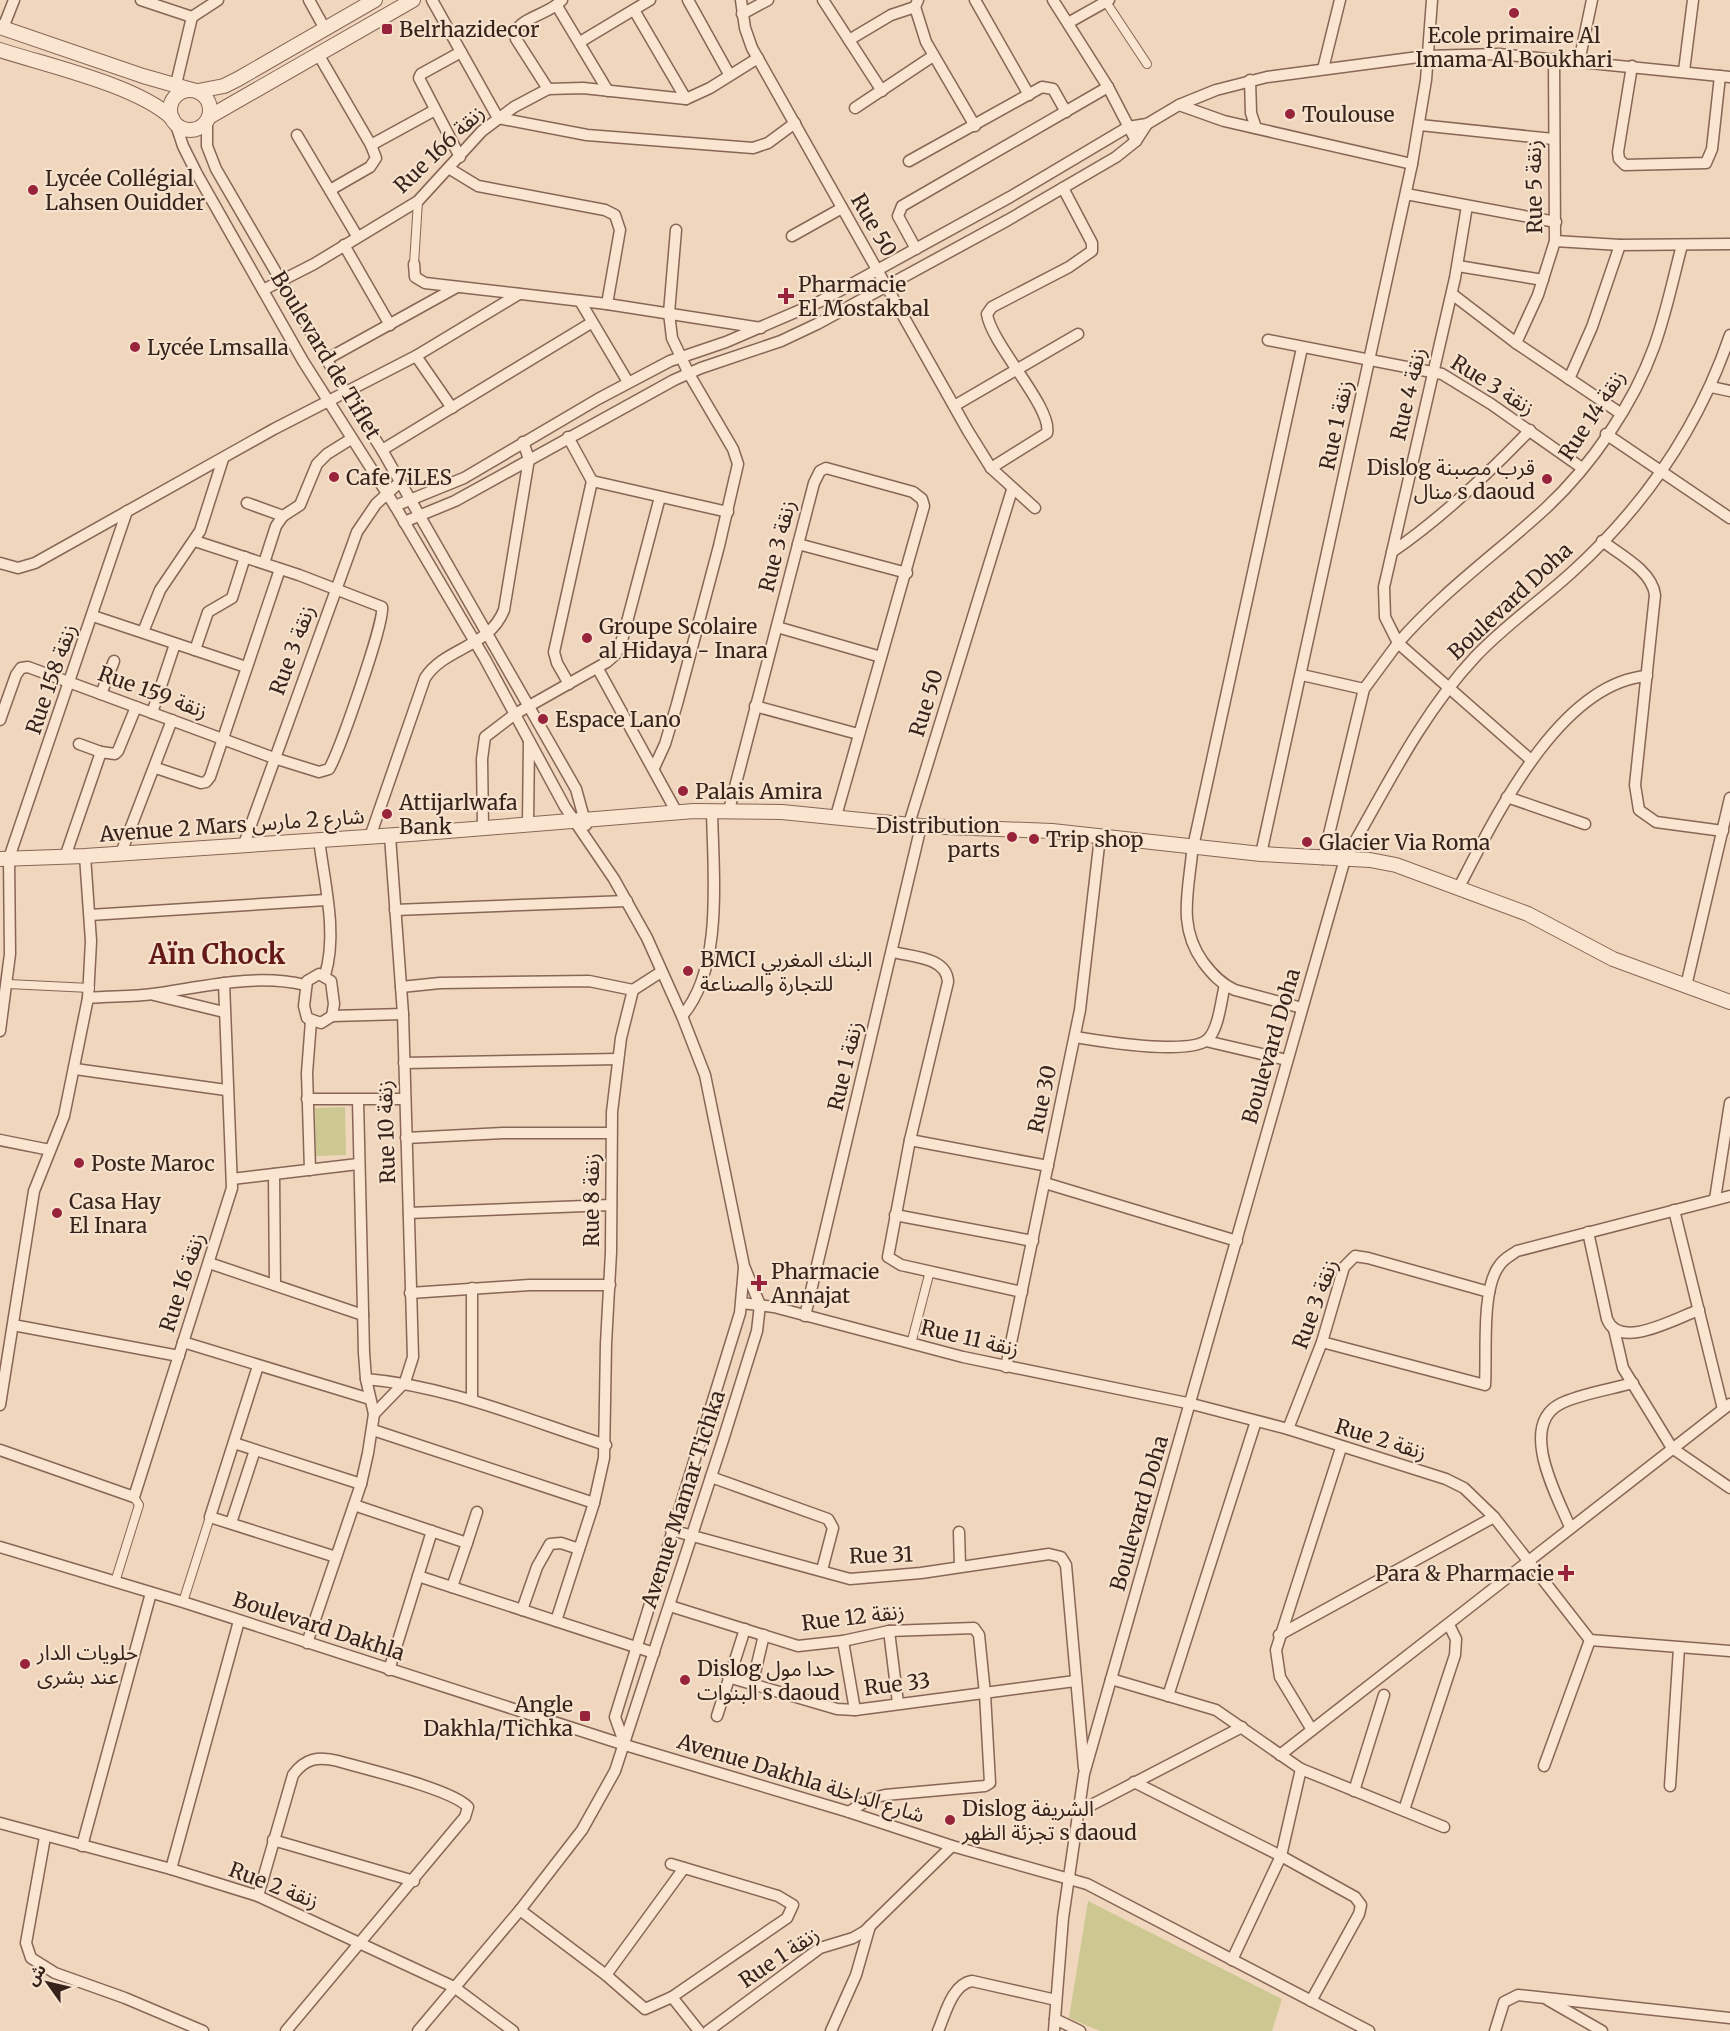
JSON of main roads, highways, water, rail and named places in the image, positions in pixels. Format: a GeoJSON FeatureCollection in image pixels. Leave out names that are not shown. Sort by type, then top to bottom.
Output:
{"type":"FeatureCollection","features":[{"type":"Feature","properties":{"kind":"place","name":"Ecole primaire Al Imama Al Boukhari"},"geometry":{"type":"Point","coordinates":[1514,13]}},
{"type":"Feature","properties":{"kind":"place","name":"Belrhazidecor"},"geometry":{"type":"Point","coordinates":[387,29]}},
{"type":"Feature","properties":{"kind":"place","name":"Toulouse"},"geometry":{"type":"Point","coordinates":[1290,114]}},
{"type":"Feature","properties":{"kind":"place","name":"Lycée Collégial Lahsen Ouidder"},"geometry":{"type":"Point","coordinates":[33,190]}},
{"type":"Feature","properties":{"kind":"place","name":"Pharmacie El Mostakbal"},"geometry":{"type":"Point","coordinates":[786,296]}},
{"type":"Feature","properties":{"kind":"place","name":"Lycée Lmsalla"},"geometry":{"type":"Point","coordinates":[135,347]}},
{"type":"Feature","properties":{"kind":"place","name":"Cafe 7iLES"},"geometry":{"type":"Point","coordinates":[334,477]}},
{"type":"Feature","properties":{"kind":"place","name":"Dislog قرب مصبنة منال s daoud"},"geometry":{"type":"Point","coordinates":[1547,479]}},
{"type":"Feature","properties":{"kind":"place","name":"Groupe Scolaire al Hidaya - Inara"},"geometry":{"type":"Point","coordinates":[587,638]}},
{"type":"Feature","properties":{"kind":"place","name":"Espace Lano"},"geometry":{"type":"Point","coordinates":[543,719]}},
{"type":"Feature","properties":{"kind":"place","name":"Palais Amira"},"geometry":{"type":"Point","coordinates":[683,791]}},
{"type":"Feature","properties":{"kind":"place","name":"Attijarlwafa Bank"},"geometry":{"type":"Point","coordinates":[387,814]}},
{"type":"Feature","properties":{"kind":"place","name":"Distribution parts"},"geometry":{"type":"Point","coordinates":[1012,837]}},
{"type":"Feature","properties":{"kind":"place","name":"Trip shop"},"geometry":{"type":"Point","coordinates":[1034,839]}},
{"type":"Feature","properties":{"kind":"place","name":"Glacier Via Roma"},"geometry":{"type":"Point","coordinates":[1307,842]}},
{"type":"Feature","properties":{"kind":"place","name":"BMCI البنك المغربي للتجارة والصناعة"},"geometry":{"type":"Point","coordinates":[688,971]}},
{"type":"Feature","properties":{"kind":"place","name":"Poste Maroc"},"geometry":{"type":"Point","coordinates":[79,1163]}},
{"type":"Feature","properties":{"kind":"place","name":"Casa Hay El Inara"},"geometry":{"type":"Point","coordinates":[57,1213]}},
{"type":"Feature","properties":{"kind":"place","name":"Pharmacie Annajat"},"geometry":{"type":"Point","coordinates":[759,1283]}},
{"type":"Feature","properties":{"kind":"place","name":"Para & Pharmacie"},"geometry":{"type":"Point","coordinates":[1566,1573]}},
{"type":"Feature","properties":{"kind":"place","name":"حلويات الدار عند بشرى"},"geometry":{"type":"Point","coordinates":[25,1664]}},
{"type":"Feature","properties":{"kind":"place","name":"Dislog حدا مول البنوات s daoud"},"geometry":{"type":"Point","coordinates":[685,1680]}},
{"type":"Feature","properties":{"kind":"place","name":"Angle Dakhla/Tichka"},"geometry":{"type":"Point","coordinates":[585,1716]}},
{"type":"Feature","properties":{"kind":"place","name":"Dislog الشريفة تجزئة الظهر s daoud"},"geometry":{"type":"Point","coordinates":[950,1820]}},
{"type":"Feature","properties":{"kind":"district","name":"Aïn Chock"},"geometry":{"type":"Point","coordinates":[217,954]}}]}
